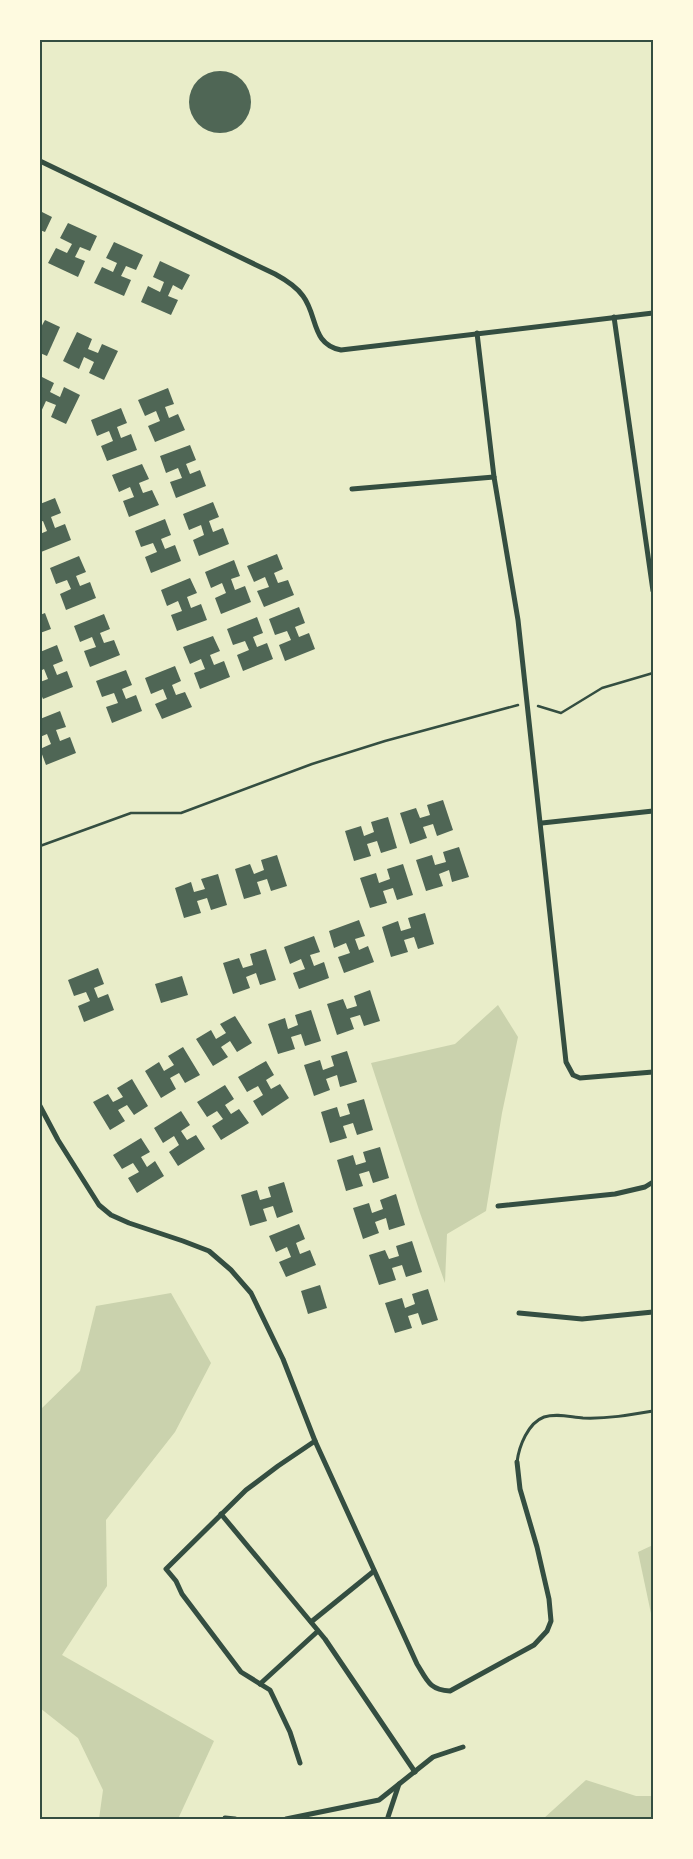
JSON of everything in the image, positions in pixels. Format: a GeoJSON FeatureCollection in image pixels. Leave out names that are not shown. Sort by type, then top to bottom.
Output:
{"type":"FeatureCollection","features":[{"type":"Feature","properties":{"kind":"street"},"geometry":{"type":"LineString","coordinates":[[40,161],[292,284],[304,297],[322,341],[331,348],[341,350],[653,313]]}},
{"type":"Feature","properties":{"kind":"street"},"geometry":{"type":"LineString","coordinates":[[614,318],[653,590]]}},
{"type":"Feature","properties":{"kind":"street"},"geometry":{"type":"LineString","coordinates":[[477,333],[494,477],[518,620],[542,823],[564,1049],[569,1069],[573,1075],[580,1078],[653,1072]]}},
{"type":"Feature","properties":{"kind":"street"},"geometry":{"type":"LineString","coordinates":[[352,488],[494,477]]}},
{"type":"Feature","properties":{"kind":"street"},"geometry":{"type":"LineString","coordinates":[[542,823],[653,811]]}},
{"type":"Feature","properties":{"kind":"street"},"geometry":{"type":"LineString","coordinates":[[40,1106],[58,1140],[99,1205],[111,1215],[129,1223],[209,1251],[231,1270],[251,1293],[283,1359],[315,1441],[417,1664],[429,1684],[438,1691],[450,1692],[534,1645],[547,1631],[551,1621],[547,1590],[520,1489],[516,1462]]}},
{"type":"Feature","properties":{"kind":"street"},"geometry":{"type":"LineString","coordinates":[[498,1206],[616,1194],[645,1187],[653,1182]]}},
{"type":"Feature","properties":{"kind":"street"},"geometry":{"type":"LineString","coordinates":[[519,1314],[582,1319],[653,1312]]}},
{"type":"Feature","properties":{"kind":"street"},"geometry":{"type":"LineString","coordinates":[[300,1764],[290,1732],[270,1690],[241,1672],[182,1594],[166,1569],[246,1490],[315,1441]]}},
{"type":"Feature","properties":{"kind":"street"},"geometry":{"type":"LineString","coordinates":[[221,1514],[325,1639],[414,1772]]}},
{"type":"Feature","properties":{"kind":"street"},"geometry":{"type":"LineString","coordinates":[[311,1622],[374,1571]]}},
{"type":"Feature","properties":{"kind":"street"},"geometry":{"type":"LineString","coordinates":[[260,1684],[318,1631]]}},
{"type":"Feature","properties":{"kind":"street"},"geometry":{"type":"LineString","coordinates":[[286,1819],[379,1800],[433,1757],[464,1746]]}},
{"type":"Feature","properties":{"kind":"street"},"geometry":{"type":"LineString","coordinates":[[389,1819],[388,1817],[399,1784]]}},
{"type":"Feature","properties":{"kind":"street"},"geometry":{"type":"LineString","coordinates":[[225,1818],[235,1819]]}},
{"type":"Feature","properties":{"kind":"lane"},"geometry":{"type":"LineString","coordinates":[[516,1462],[518,1448],[526,1435],[534,1424],[544,1417],[555,1415],[583,1418],[620,1417],[653,1411]]}},
{"type":"Feature","properties":{"kind":"path"},"geometry":{"type":"LineString","coordinates":[[40,846],[131,813],[182,813],[312,764],[385,740],[528,703],[561,713],[602,688],[653,673]]}},
{"type":"Feature","properties":{"kind":"green space"},"geometry":{"type":"Polygon","coordinates":[[[498,1005],[518,1037],[502,1113],[486,1211],[447,1234],[445,1283],[371,1063],[455,1044],[498,1005]]]}},
{"type":"Feature","properties":{"kind":"green space"},"geometry":{"type":"Polygon","coordinates":[[[171,1293],[211,1363],[175,1432],[106,1520],[107,1586],[62,1655],[214,1741],[178,1819],[99,1819],[103,1790],[78,1738],[40,1708],[40,1410],[80,1371],[96,1306],[171,1293]]]}},
{"type":"Feature","properties":{"kind":"green space"},"geometry":{"type":"Polygon","coordinates":[[[653,1545],[653,1623],[638,1552],[653,1545]]]}},
{"type":"Feature","properties":{"kind":"green space"},"geometry":{"type":"Polygon","coordinates":[[[586,1780],[636,1796],[653,1796],[653,1819],[543,1819],[586,1780]]]}},
{"type":"Feature","properties":{"kind":"building"},"geometry":{"type":"Polygon","coordinates":[[[214,71],[226,71],[242,80],[249,90],[251,102],[249,114],[242,124],[226,133],[214,133],[203,128],[194,119],[189,108],[189,96],[194,85],[203,76],[214,71]]]}},
{"type":"Feature","properties":{"kind":"building"},"geometry":{"type":"Polygon","coordinates":[[[40,211],[52,217],[45,232],[40,230],[40,211]]]}},
{"type":"Feature","properties":{"kind":"building"},"geometry":{"type":"Polygon","coordinates":[[[68,223],[97,236],[90,251],[80,247],[75,257],[85,261],[78,277],[48,263],[56,248],[67,253],[72,244],[60,238],[68,223]]]}},
{"type":"Feature","properties":{"kind":"building"},"geometry":{"type":"Polygon","coordinates":[[[114,242],[143,255],[136,270],[126,266],[121,276],[131,280],[124,296],[94,283],[102,267],[113,272],[117,263],[106,258],[114,242]]]}},
{"type":"Feature","properties":{"kind":"building"},"geometry":{"type":"Polygon","coordinates":[[[160,261],[190,275],[182,290],[173,285],[168,296],[178,300],[171,315],[141,302],[148,286],[160,292],[164,282],[153,277],[160,261]]]}},
{"type":"Feature","properties":{"kind":"building"},"geometry":{"type":"Polygon","coordinates":[[[45,320],[60,327],[47,356],[40,353],[40,329],[45,320]]]}},
{"type":"Feature","properties":{"kind":"building"},"geometry":{"type":"Polygon","coordinates":[[[77,332],[92,339],[88,349],[98,353],[102,344],[118,351],[104,380],[89,373],[94,362],[84,357],[79,369],[63,361],[77,332]]]}},
{"type":"Feature","properties":{"kind":"building"},"geometry":{"type":"Polygon","coordinates":[[[40,376],[54,383],[50,392],[60,397],[64,387],[80,395],[66,424],[51,417],[56,405],[46,401],[40,414],[40,376]]]}},
{"type":"Feature","properties":{"kind":"building"},"geometry":{"type":"Polygon","coordinates":[[[168,388],[174,404],[165,407],[169,418],[178,414],[185,430],[155,442],[148,426],[160,421],[156,411],[145,416],[138,400],[168,388]]]}},
{"type":"Feature","properties":{"kind":"building"},"geometry":{"type":"Polygon","coordinates":[[[121,408],[127,423],[117,427],[121,438],[131,434],[137,450],[107,461],[101,446],[113,441],[109,431],[97,436],[91,420],[121,408]]]}},
{"type":"Feature","properties":{"kind":"building"},"geometry":{"type":"Polygon","coordinates":[[[190,445],[196,460],[186,464],[190,474],[200,470],[206,486],[176,498],[170,482],[182,478],[178,468],[166,473],[160,456],[190,445]]]}},
{"type":"Feature","properties":{"kind":"building"},"geometry":{"type":"Polygon","coordinates":[[[142,464],[149,479],[139,483],[143,493],[152,490],[159,505],[129,517],[123,501],[134,497],[130,487],[119,492],[112,475],[142,464]]]}},
{"type":"Feature","properties":{"kind":"building"},"geometry":{"type":"Polygon","coordinates":[[[55,498],[61,513],[51,517],[55,528],[65,524],[71,540],[41,552],[40,534],[47,531],[43,521],[40,522],[40,504],[55,498]]]}},
{"type":"Feature","properties":{"kind":"building"},"geometry":{"type":"Polygon","coordinates":[[[213,502],[219,517],[209,521],[213,532],[223,528],[229,544],[199,556],[193,540],[204,535],[201,525],[189,530],[183,514],[213,502]]]}},
{"type":"Feature","properties":{"kind":"building"},"geometry":{"type":"Polygon","coordinates":[[[165,519],[171,535],[161,539],[165,549],[175,545],[181,561],[151,573],[145,557],[157,552],[153,543],[141,547],[135,531],[165,519]]]}},
{"type":"Feature","properties":{"kind":"building"},"geometry":{"type":"Polygon","coordinates":[[[277,554],[283,569],[274,573],[278,583],[288,580],[294,595],[264,607],[257,591],[269,587],[265,577],[254,582],[247,566],[277,554]]]}},
{"type":"Feature","properties":{"kind":"building"},"geometry":{"type":"Polygon","coordinates":[[[79,556],[86,572],[76,576],[80,586],[90,582],[96,598],[66,610],[60,594],[71,589],[67,580],[56,584],[50,568],[79,556]]]}},
{"type":"Feature","properties":{"kind":"building"},"geometry":{"type":"Polygon","coordinates":[[[234,560],[240,576],[231,579],[235,590],[245,586],[251,602],[221,614],[215,598],[226,593],[222,583],[211,588],[205,572],[234,560]]]}},
{"type":"Feature","properties":{"kind":"building"},"geometry":{"type":"Polygon","coordinates":[[[190,578],[197,593],[187,597],[191,608],[201,604],[207,620],[177,631],[171,615],[182,611],[178,601],[167,606],[161,590],[190,578]]]}},
{"type":"Feature","properties":{"kind":"building"},"geometry":{"type":"Polygon","coordinates":[[[299,607],[305,623],[295,627],[299,637],[309,633],[315,649],[285,661],[279,645],[291,640],[287,631],[275,635],[269,619],[299,607]]]}},
{"type":"Feature","properties":{"kind":"building"},"geometry":{"type":"Polygon","coordinates":[[[45,613],[51,629],[40,633],[40,615],[45,613]]]}},
{"type":"Feature","properties":{"kind":"building"},"geometry":{"type":"Polygon","coordinates":[[[104,614],[110,629],[100,633],[104,643],[114,640],[120,655],[90,667],[84,651],[96,647],[92,637],[80,642],[74,626],[104,614]]]}},
{"type":"Feature","properties":{"kind":"building"},"geometry":{"type":"Polygon","coordinates":[[[257,617],[263,633],[253,637],[257,647],[267,643],[273,659],[243,671],[237,655],[249,650],[245,641],[233,645],[227,629],[257,617]]]}},
{"type":"Feature","properties":{"kind":"building"},"geometry":{"type":"Polygon","coordinates":[[[213,636],[220,651],[210,655],[214,665],[224,661],[230,677],[200,689],[194,673],[205,669],[201,659],[190,664],[183,647],[213,636]]]}},
{"type":"Feature","properties":{"kind":"building"},"geometry":{"type":"Polygon","coordinates":[[[57,645],[63,661],[53,665],[57,675],[67,671],[73,687],[43,699],[40,692],[40,682],[48,679],[44,669],[40,671],[40,652],[57,645]]]}},
{"type":"Feature","properties":{"kind":"building"},"geometry":{"type":"Polygon","coordinates":[[[175,666],[181,681],[172,685],[176,695],[185,692],[192,707],[162,719],[155,704],[167,699],[163,689],[151,694],[145,678],[175,666]]]}},
{"type":"Feature","properties":{"kind":"building"},"geometry":{"type":"Polygon","coordinates":[[[126,670],[132,685],[122,689],[126,699],[136,695],[142,711],[112,723],[106,707],[118,703],[114,693],[102,697],[96,681],[126,670]]]}},
{"type":"Feature","properties":{"kind":"building"},"geometry":{"type":"Polygon","coordinates":[[[60,711],[66,727],[56,730],[60,741],[70,737],[76,753],[46,765],[40,749],[51,744],[47,734],[40,737],[40,719],[60,711]]]}},
{"type":"Feature","properties":{"kind":"building"},"geometry":{"type":"Polygon","coordinates":[[[443,800],[453,830],[437,836],[433,824],[423,827],[427,838],[410,844],[400,813],[416,808],[420,818],[430,815],[427,805],[443,800]]]}},
{"type":"Feature","properties":{"kind":"building"},"geometry":{"type":"Polygon","coordinates":[[[388,817],[397,848],[381,853],[377,841],[367,844],[371,856],[354,861],[345,831],[361,826],[364,836],[374,832],[371,822],[388,817]]]}},
{"type":"Feature","properties":{"kind":"building"},"geometry":{"type":"Polygon","coordinates":[[[459,847],[469,877],[452,882],[449,870],[439,874],[443,886],[426,891],[416,860],[432,855],[435,865],[446,862],[443,852],[459,847]]]}},
{"type":"Feature","properties":{"kind":"building"},"geometry":{"type":"Polygon","coordinates":[[[277,855],[287,886],[271,891],[267,879],[257,882],[261,894],[244,899],[235,869],[250,864],[254,874],[264,870],[261,860],[277,855]]]}},
{"type":"Feature","properties":{"kind":"building"},"geometry":{"type":"Polygon","coordinates":[[[403,864],[413,895],[397,900],[393,888],[383,891],[387,903],[370,908],[360,878],[376,873],[379,883],[390,879],[387,869],[403,864]]]}},
{"type":"Feature","properties":{"kind":"building"},"geometry":{"type":"Polygon","coordinates":[[[218,874],[227,905],[211,910],[207,898],[197,901],[201,913],[184,918],[175,888],[191,882],[194,892],[205,889],[201,879],[218,874]]]}},
{"type":"Feature","properties":{"kind":"building"},"geometry":{"type":"Polygon","coordinates":[[[425,913],[434,944],[418,949],[414,937],[404,940],[408,952],[391,957],[382,927],[398,921],[401,931],[411,928],[408,918],[425,913]]]}},
{"type":"Feature","properties":{"kind":"building"},"geometry":{"type":"Polygon","coordinates":[[[359,920],[365,936],[355,939],[359,950],[368,946],[374,962],[344,973],[338,957],[350,953],[346,943],[334,948],[329,931],[359,920]]]}},
{"type":"Feature","properties":{"kind":"building"},"geometry":{"type":"Polygon","coordinates":[[[314,936],[320,952],[310,955],[314,966],[324,962],[329,978],[299,989],[293,973],[305,969],[301,959],[290,964],[284,947],[314,936]]]}},
{"type":"Feature","properties":{"kind":"building"},"geometry":{"type":"Polygon","coordinates":[[[266,949],[276,980],[260,985],[256,973],[246,977],[250,988],[233,994],[223,963],[239,958],[243,968],[253,965],[250,954],[266,949]]]}},
{"type":"Feature","properties":{"kind":"building"},"geometry":{"type":"Polygon","coordinates":[[[98,968],[104,984],[94,988],[98,998],[108,994],[114,1010],[84,1022],[78,1006],[90,1001],[86,992],[74,996],[68,980],[98,968]]]}},
{"type":"Feature","properties":{"kind":"building"},"geometry":{"type":"Polygon","coordinates":[[[182,976],[188,995],[161,1003],[155,984],[182,976]]]}},
{"type":"Feature","properties":{"kind":"building"},"geometry":{"type":"Polygon","coordinates":[[[370,990],[380,1021],[364,1026],[360,1015],[350,1018],[354,1029],[337,1035],[327,1004],[343,999],[347,1009],[357,1006],[354,996],[370,990]]]}},
{"type":"Feature","properties":{"kind":"building"},"geometry":{"type":"Polygon","coordinates":[[[311,1010],[321,1041],[305,1046],[301,1034],[291,1037],[295,1049],[278,1054],[268,1024],[285,1018],[288,1029],[298,1025],[295,1015],[311,1010]]]}},
{"type":"Feature","properties":{"kind":"building"},"geometry":{"type":"Polygon","coordinates":[[[235,1016],[252,1043],[237,1052],[230,1041],[221,1047],[228,1057],[213,1066],[196,1039],[211,1030],[216,1039],[226,1033],[220,1024],[235,1016]]]}},
{"type":"Feature","properties":{"kind":"building"},"geometry":{"type":"Polygon","coordinates":[[[183,1047],[200,1075],[185,1083],[179,1073],[170,1078],[176,1089],[161,1098],[145,1071],[159,1062],[164,1071],[174,1065],[168,1056],[183,1047]]]}},
{"type":"Feature","properties":{"kind":"building"},"geometry":{"type":"Polygon","coordinates":[[[347,1051],[357,1082],[340,1087],[337,1075],[326,1079],[330,1090],[314,1096],[304,1065],[320,1060],[323,1070],[334,1066],[331,1056],[347,1051]]]}},
{"type":"Feature","properties":{"kind":"building"},"geometry":{"type":"Polygon","coordinates":[[[266,1061],[274,1075],[266,1080],[271,1089],[280,1084],[289,1098],[262,1116],[253,1101],[263,1095],[258,1086],[247,1092],[238,1077],[266,1061]]]}},
{"type":"Feature","properties":{"kind":"building"},"geometry":{"type":"Polygon","coordinates":[[[132,1079],[148,1106],[134,1115],[127,1105],[118,1110],[125,1121],[110,1130],[93,1102],[108,1094],[113,1102],[123,1097],[117,1088],[132,1079]]]}},
{"type":"Feature","properties":{"kind":"building"},"geometry":{"type":"Polygon","coordinates":[[[225,1085],[234,1099],[225,1105],[231,1114],[239,1109],[249,1123],[221,1140],[212,1126],[223,1119],[217,1111],[207,1117],[197,1102],[225,1085]]]}},
{"type":"Feature","properties":{"kind":"building"},"geometry":{"type":"Polygon","coordinates":[[[364,1099],[373,1130],[357,1135],[353,1123],[343,1126],[347,1138],[330,1143],[321,1112],[337,1107],[340,1117],[350,1114],[347,1104],[364,1099]]]}},
{"type":"Feature","properties":{"kind":"building"},"geometry":{"type":"Polygon","coordinates":[[[181,1111],[190,1125],[181,1131],[187,1140],[196,1135],[205,1149],[178,1166],[169,1152],[179,1145],[174,1136],[163,1143],[154,1128],[181,1111]]]}},
{"type":"Feature","properties":{"kind":"building"},"geometry":{"type":"Polygon","coordinates":[[[141,1138],[150,1152],[141,1157],[147,1167],[155,1161],[164,1176],[137,1193],[128,1178],[139,1172],[133,1163],[122,1169],[113,1155],[141,1138]]]}},
{"type":"Feature","properties":{"kind":"building"},"geometry":{"type":"Polygon","coordinates":[[[380,1147],[389,1178],[373,1183],[369,1171],[359,1174],[363,1186],[346,1191],[337,1160],[353,1155],[356,1165],[366,1162],[363,1152],[380,1147]]]}},
{"type":"Feature","properties":{"kind":"building"},"geometry":{"type":"Polygon","coordinates":[[[284,1182],[293,1212],[277,1218],[273,1206],[263,1209],[267,1221],[250,1226],[241,1195],[257,1190],[260,1200],[271,1197],[268,1187],[284,1182]]]}},
{"type":"Feature","properties":{"kind":"building"},"geometry":{"type":"Polygon","coordinates":[[[396,1194],[405,1225],[389,1230],[386,1218],[375,1222],[379,1233],[363,1239],[353,1208],[369,1203],[372,1213],[383,1209],[380,1200],[396,1194]]]}},
{"type":"Feature","properties":{"kind":"building"},"geometry":{"type":"Polygon","coordinates":[[[299,1224],[305,1239],[296,1243],[300,1254],[310,1250],[316,1265],[286,1277],[279,1262],[291,1257],[287,1247],[276,1252],[269,1236],[299,1224]]]}},
{"type":"Feature","properties":{"kind":"building"},"geometry":{"type":"Polygon","coordinates":[[[412,1241],[422,1272],[406,1277],[402,1265],[392,1268],[396,1280],[379,1285],[369,1255],[385,1250],[389,1259],[399,1256],[396,1246],[412,1241]]]}},
{"type":"Feature","properties":{"kind":"building"},"geometry":{"type":"Polygon","coordinates":[[[320,1285],[327,1308],[308,1314],[301,1291],[320,1285]]]}},
{"type":"Feature","properties":{"kind":"building"},"geometry":{"type":"Polygon","coordinates":[[[428,1289],[438,1320],[422,1325],[418,1313],[408,1316],[412,1328],[395,1333],[385,1303],[402,1298],[405,1308],[415,1304],[412,1294],[428,1289]]]}}]}
